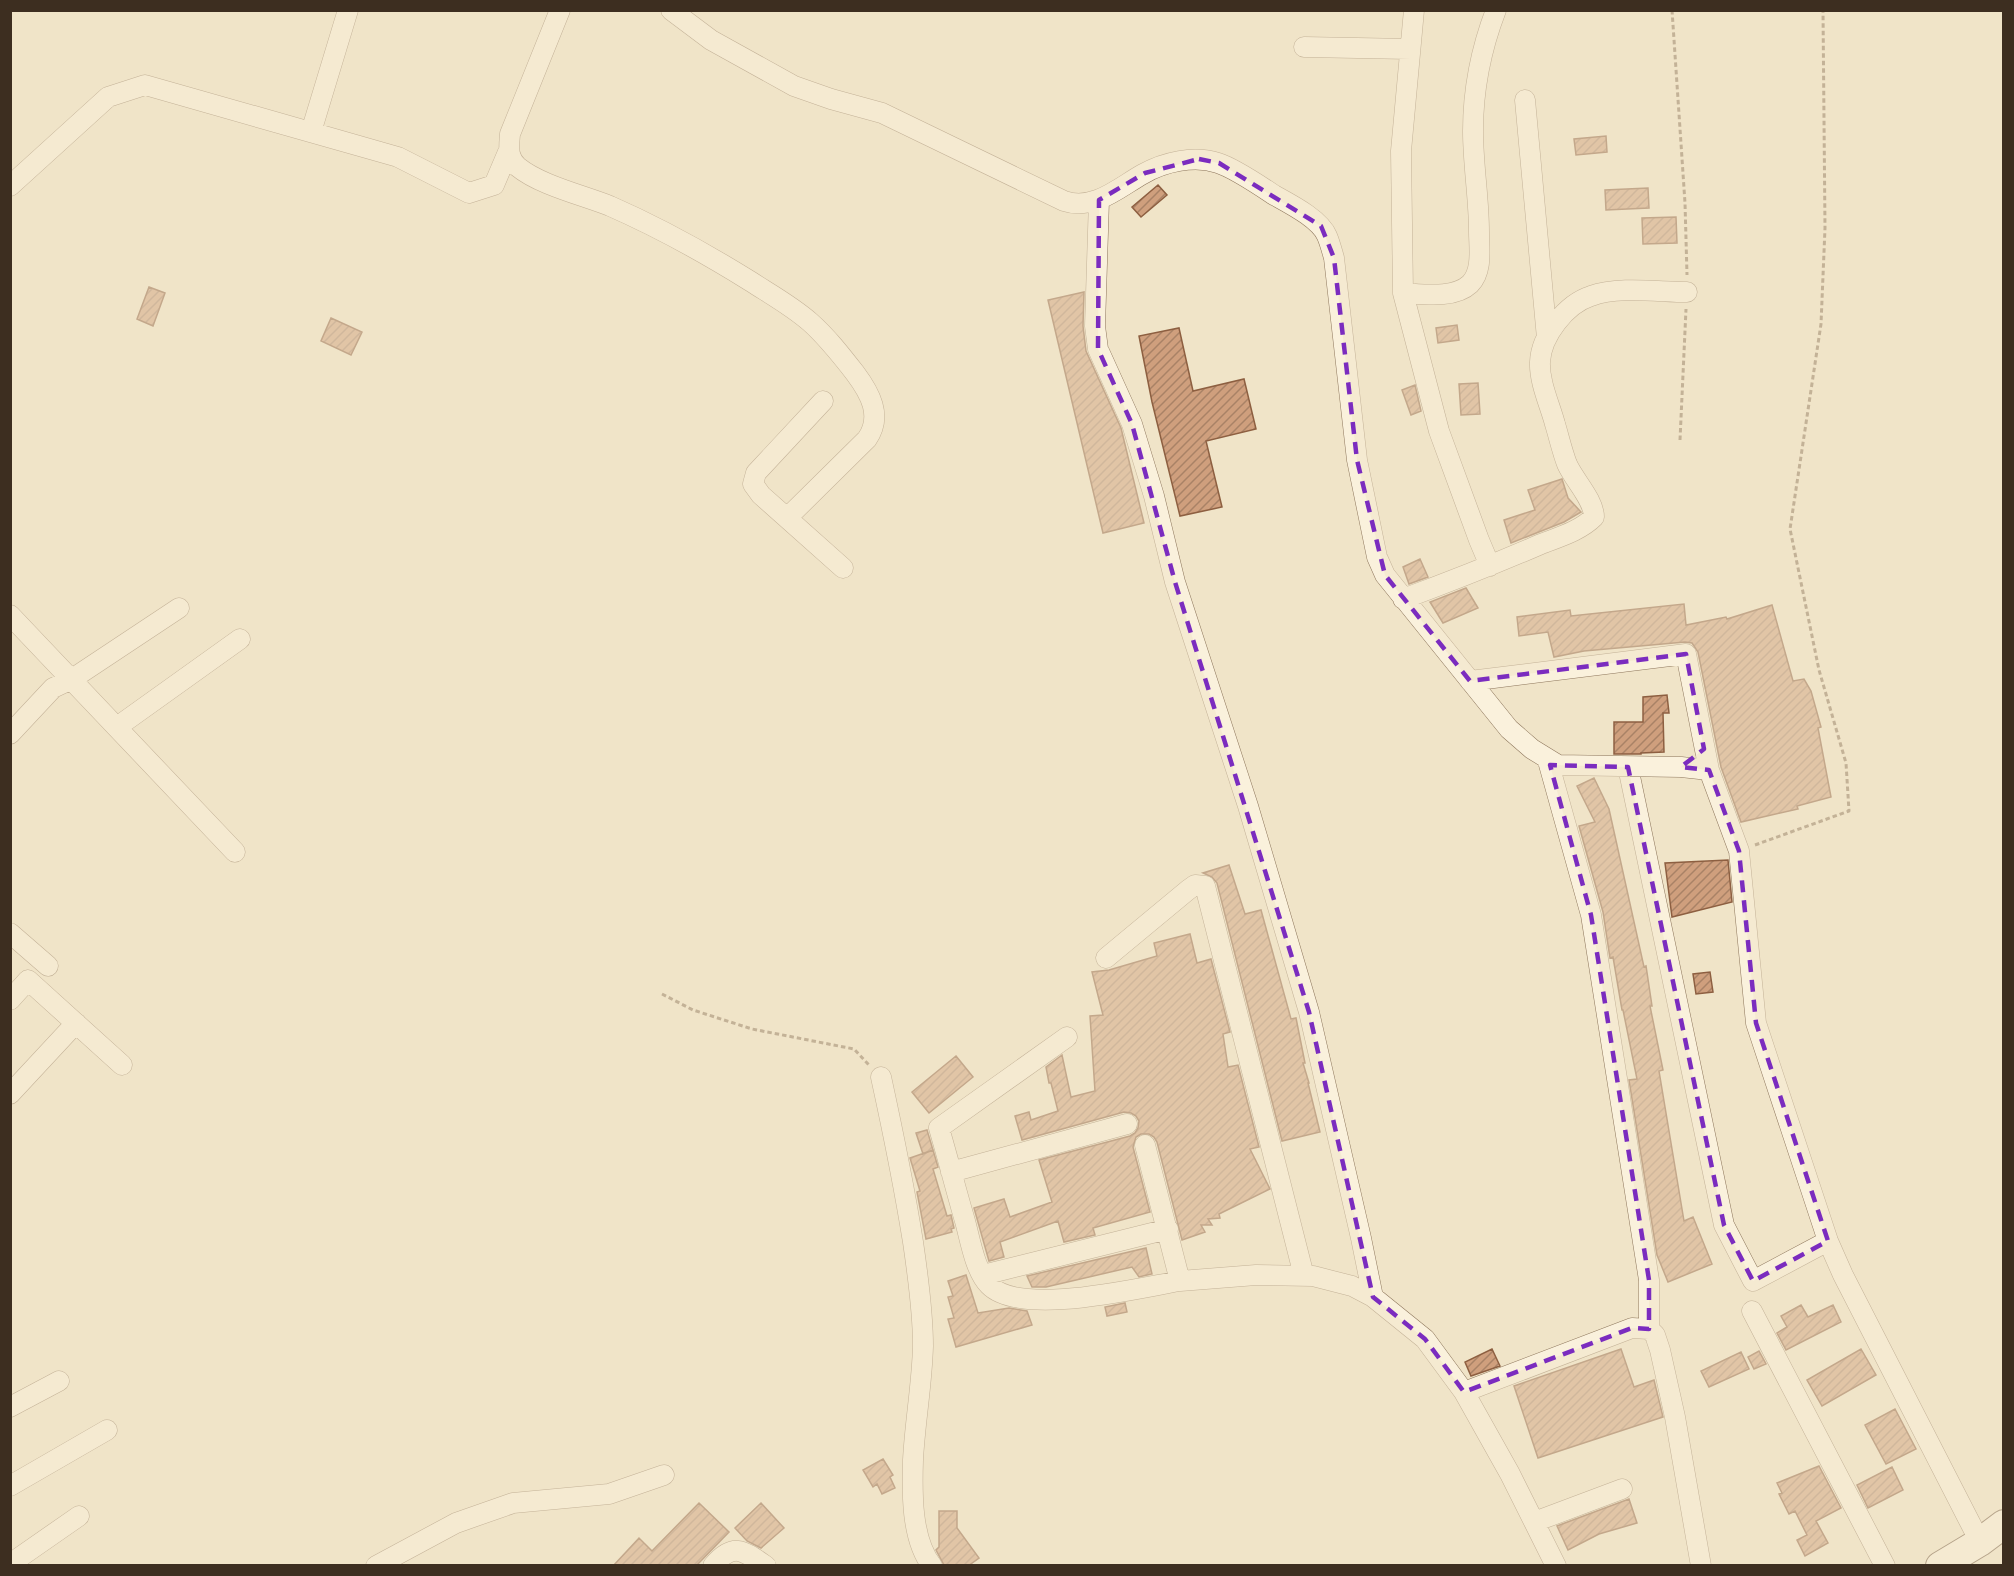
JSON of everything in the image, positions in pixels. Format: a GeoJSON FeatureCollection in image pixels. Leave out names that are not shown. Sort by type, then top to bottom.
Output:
{"type":"FeatureCollection","features":[{"type":"Feature","properties":{"kind":"street"},"geometry":{"type":"LineString","coordinates":[[311,132],[348,10]]}},
{"type":"Feature","properties":{"kind":"street"},"geometry":{"type":"LineString","coordinates":[[10,186],[108,97],[145,85],[398,157],[470,193],[494,185],[508,152],[510,134],[560,10]]}},
{"type":"Feature","properties":{"kind":"street"},"geometry":{"type":"LineString","coordinates":[[671,10],[711,40],[794,86],[831,99],[882,112],[1074,205],[1084,205],[1099,200],[1145,173],[1164,165],[1199,159],[1220,163],[1272,193],[1321,226],[1327,235],[1334,258],[1357,460],[1377,557],[1385,576],[1509,729],[1548,760],[1558,765],[1681,767],[1709,770]]}},
{"type":"Feature","properties":{"kind":"street"},"geometry":{"type":"LineString","coordinates":[[1414,10],[1401,151],[1404,293],[1439,431],[1490,566]]}},
{"type":"Feature","properties":{"kind":"street"},"geometry":{"type":"LineString","coordinates":[[1404,293],[1434,294],[1461,290],[1470,284],[1479,266],[1479,224],[1473,131],[1479,68],[1496,10]]}},
{"type":"Feature","properties":{"kind":"street"},"geometry":{"type":"LineString","coordinates":[[1304,47],[1410,49]]}},
{"type":"Feature","properties":{"kind":"street"},"geometry":{"type":"LineString","coordinates":[[1525,100],[1547,338]]}},
{"type":"Feature","properties":{"kind":"street"},"geometry":{"type":"LineString","coordinates":[[508,152],[512,161],[536,178],[611,207],[681,241],[783,302],[832,343],[868,393],[875,417],[873,431],[787,518]]}},
{"type":"Feature","properties":{"kind":"street"},"geometry":{"type":"LineString","coordinates":[[1099,200],[1095,326],[1098,349],[1132,424],[1154,496],[1175,582],[1248,806],[1302,989],[1361,1238],[1372,1297]]}},
{"type":"Feature","properties":{"kind":"street"},"geometry":{"type":"LineString","coordinates":[[1403,599],[1490,566],[1574,530],[1594,517],[1590,501],[1566,462],[1545,388],[1540,365],[1541,350],[1563,316],[1577,303],[1590,296],[1610,291],[1687,292]]}},
{"type":"Feature","properties":{"kind":"street"},"geometry":{"type":"LineString","coordinates":[[823,401],[756,473],[754,479],[756,490],[843,568]]}},
{"type":"Feature","properties":{"kind":"street"},"geometry":{"type":"LineString","coordinates":[[10,734],[53,688],[72,679],[179,608]]}},
{"type":"Feature","properties":{"kind":"street"},"geometry":{"type":"LineString","coordinates":[[10,615],[235,852]]}},
{"type":"Feature","properties":{"kind":"street"},"geometry":{"type":"LineString","coordinates":[[117,727],[240,639]]}},
{"type":"Feature","properties":{"kind":"street"},"geometry":{"type":"LineString","coordinates":[[1470,681],[1686,654],[1709,770],[1739,851],[1756,1023],[1828,1241],[1843,1275],[1980,1542]]}},
{"type":"Feature","properties":{"kind":"street"},"geometry":{"type":"LineString","coordinates":[[1681,767],[1704,749]]}},
{"type":"Feature","properties":{"kind":"street"},"geometry":{"type":"LineString","coordinates":[[1548,760],[1591,915],[1649,1280],[1648,1329]]}},
{"type":"Feature","properties":{"kind":"street"},"geometry":{"type":"LineString","coordinates":[[1628,767],[1724,1225],[1753,1281],[1828,1241]]}},
{"type":"Feature","properties":{"kind":"street"},"geometry":{"type":"LineString","coordinates":[[1106,958],[1188,890],[1195,885],[1204,886],[1304,1276]]}},
{"type":"Feature","properties":{"kind":"street"},"geometry":{"type":"LineString","coordinates":[[10,933],[48,966]]}},
{"type":"Feature","properties":{"kind":"street"},"geometry":{"type":"LineString","coordinates":[[10,1000],[28,980],[122,1065]]}},
{"type":"Feature","properties":{"kind":"street"},"geometry":{"type":"LineString","coordinates":[[10,1094],[76,1023]]}},
{"type":"Feature","properties":{"kind":"street"},"geometry":{"type":"LineString","coordinates":[[1067,1037],[939,1128],[976,1262],[987,1283],[997,1292],[1032,1301],[1058,1301],[1180,1281],[1256,1275],[1313,1276],[1352,1286],[1372,1297],[1425,1339],[1464,1392],[1510,1474],[1556,1566]]}},
{"type":"Feature","properties":{"kind":"street"},"geometry":{"type":"LineString","coordinates":[[881,1077],[903,1176],[919,1282],[922,1346],[912,1491],[917,1531],[927,1560],[932,1566]]}},
{"type":"Feature","properties":{"kind":"street"},"geometry":{"type":"LineString","coordinates":[[951,1172],[1127,1124]]}},
{"type":"Feature","properties":{"kind":"street"},"geometry":{"type":"LineString","coordinates":[[1145,1145],[1180,1281]]}},
{"type":"Feature","properties":{"kind":"street"},"geometry":{"type":"LineString","coordinates":[[983,1275],[1168,1229]]}},
{"type":"Feature","properties":{"kind":"street"},"geometry":{"type":"LineString","coordinates":[[1752,1311],[1885,1566]]}},
{"type":"Feature","properties":{"kind":"street"},"geometry":{"type":"LineString","coordinates":[[1464,1392],[1632,1328],[1648,1329],[1655,1335],[1660,1350],[1675,1417],[1701,1566]]}},
{"type":"Feature","properties":{"kind":"street"},"geometry":{"type":"LineString","coordinates":[[10,1407],[60,1381]]}},
{"type":"Feature","properties":{"kind":"street"},"geometry":{"type":"LineString","coordinates":[[10,1486],[108,1430]]}},
{"type":"Feature","properties":{"kind":"street"},"geometry":{"type":"LineString","coordinates":[[376,1566],[456,1523],[513,1503],[609,1494],[664,1475]]}},
{"type":"Feature","properties":{"kind":"street"},"geometry":{"type":"LineString","coordinates":[[1534,1522],[1622,1488]]}},
{"type":"Feature","properties":{"kind":"street"},"geometry":{"type":"LineString","coordinates":[[10,1564],[79,1516]]}},
{"type":"Feature","properties":{"kind":"street"},"geometry":{"type":"LineString","coordinates":[[1940,1566],[1980,1542],[2004,1524]]}},
{"type":"Feature","properties":{"kind":"street"},"geometry":{"type":"LineString","coordinates":[[712,1566],[722,1554],[745,1551],[766,1566]]}},
{"type":"Feature","properties":{"kind":"path"},"geometry":{"type":"LineString","coordinates":[[1672,10],[1685,203],[1687,292],[1680,440]]}},
{"type":"Feature","properties":{"kind":"path"},"geometry":{"type":"LineString","coordinates":[[1739,851],[1850,811],[1846,763],[1819,670],[1790,529],[1821,324],[1825,228],[1823,10]]}},
{"type":"Feature","properties":{"kind":"path"},"geometry":{"type":"LineString","coordinates":[[662,994],[693,1010],[752,1029],[854,1048],[881,1077]]}},
{"type":"Feature","properties":{"kind":"highlighted area"},"geometry":{"type":"Polygon","coordinates":[[[1199,159],[1219,163],[1321,226],[1334,258],[1357,460],[1385,575],[1470,681],[1686,654],[1704,749],[1681,767],[1709,770],[1739,851],[1756,1023],[1828,1241],[1753,1281],[1724,1225],[1628,767],[1550,765],[1591,915],[1649,1280],[1649,1329],[1632,1328],[1464,1392],[1425,1339],[1373,1297],[1309,1012],[1175,582],[1132,424],[1098,349],[1099,200],[1145,173],[1199,159]]]}},
{"type":"Feature","properties":{"kind":"building"},"geometry":{"type":"Polygon","coordinates":[[[1606,136],[1607,152],[1576,155],[1574,139],[1606,136]]]}},
{"type":"Feature","properties":{"kind":"building"},"geometry":{"type":"Polygon","coordinates":[[[1158,185],[1167,195],[1141,217],[1132,207],[1158,185]]]}},
{"type":"Feature","properties":{"kind":"building"},"geometry":{"type":"Polygon","coordinates":[[[1648,188],[1649,208],[1606,210],[1605,190],[1648,188]]]}},
{"type":"Feature","properties":{"kind":"building"},"geometry":{"type":"Polygon","coordinates":[[[1676,217],[1677,243],[1643,244],[1642,218],[1676,217]]]}},
{"type":"Feature","properties":{"kind":"building"},"geometry":{"type":"Polygon","coordinates":[[[149,287],[165,293],[153,326],[137,319],[149,287]]]}},
{"type":"Feature","properties":{"kind":"building"},"geometry":{"type":"Polygon","coordinates":[[[1084,292],[1083,326],[1086,351],[1121,428],[1144,523],[1103,533],[1048,300],[1084,292]]]}},
{"type":"Feature","properties":{"kind":"building"},"geometry":{"type":"Polygon","coordinates":[[[331,318],[362,332],[351,355],[321,341],[331,318]]]}},
{"type":"Feature","properties":{"kind":"building"},"geometry":{"type":"Polygon","coordinates":[[[1457,325],[1459,340],[1438,343],[1436,328],[1457,325]]]}},
{"type":"Feature","properties":{"kind":"building"},"geometry":{"type":"Polygon","coordinates":[[[1179,328],[1193,391],[1244,379],[1256,429],[1206,441],[1222,507],[1180,516],[1152,402],[1139,336],[1179,328]]]}},
{"type":"Feature","properties":{"kind":"building"},"geometry":{"type":"Polygon","coordinates":[[[1478,383],[1480,414],[1461,415],[1459,384],[1478,383]]]}},
{"type":"Feature","properties":{"kind":"building"},"geometry":{"type":"Polygon","coordinates":[[[1415,385],[1421,411],[1411,415],[1402,390],[1415,385]]]}},
{"type":"Feature","properties":{"kind":"building"},"geometry":{"type":"Polygon","coordinates":[[[1562,479],[1568,498],[1581,512],[1564,522],[1511,543],[1504,520],[1535,510],[1528,490],[1562,479]]]}},
{"type":"Feature","properties":{"kind":"building"},"geometry":{"type":"Polygon","coordinates":[[[1420,559],[1428,577],[1409,584],[1403,567],[1420,559]]]}},
{"type":"Feature","properties":{"kind":"building"},"geometry":{"type":"Polygon","coordinates":[[[1466,588],[1478,608],[1443,623],[1430,602],[1466,588]]]}},
{"type":"Feature","properties":{"kind":"building"},"geometry":{"type":"Polygon","coordinates":[[[1684,604],[1686,625],[1726,617],[1727,619],[1772,605],[1793,681],[1804,679],[1811,691],[1821,727],[1818,728],[1831,797],[1797,806],[1798,809],[1741,822],[1721,767],[1698,652],[1692,643],[1584,651],[1554,657],[1548,632],[1519,636],[1517,617],[1570,610],[1571,616],[1684,604]]]}},
{"type":"Feature","properties":{"kind":"building"},"geometry":{"type":"Polygon","coordinates":[[[1667,695],[1669,713],[1663,713],[1664,752],[1614,754],[1614,722],[1643,722],[1643,697],[1667,695]]]}},
{"type":"Feature","properties":{"kind":"building"},"geometry":{"type":"Polygon","coordinates":[[[1594,778],[1609,809],[1644,967],[1646,966],[1652,1006],[1650,1006],[1663,1070],[1659,1071],[1684,1221],[1693,1217],[1712,1264],[1668,1282],[1657,1255],[1629,1080],[1637,1079],[1613,957],[1610,958],[1603,912],[1579,826],[1595,822],[1577,786],[1594,778]]]}},
{"type":"Feature","properties":{"kind":"building"},"geometry":{"type":"Polygon","coordinates":[[[1728,860],[1732,902],[1672,917],[1665,863],[1728,860]]]}},
{"type":"Feature","properties":{"kind":"building"},"geometry":{"type":"Polygon","coordinates":[[[1229,865],[1245,914],[1261,910],[1291,1019],[1296,1018],[1305,1063],[1303,1063],[1320,1132],[1282,1141],[1217,883],[1212,877],[1203,873],[1229,865]]]}},
{"type":"Feature","properties":{"kind":"building"},"geometry":{"type":"Polygon","coordinates":[[[1190,934],[1197,963],[1211,959],[1230,1032],[1223,1034],[1228,1067],[1238,1065],[1259,1147],[1250,1149],[1270,1189],[1219,1214],[1220,1218],[1208,1219],[1212,1225],[1201,1225],[1205,1232],[1182,1240],[1157,1142],[1149,1134],[1141,1134],[1136,1137],[1133,1147],[1150,1212],[1093,1228],[1095,1235],[1064,1242],[1058,1221],[1000,1242],[1004,1257],[989,1261],[974,1208],[1004,1199],[1010,1217],[1052,1202],[1039,1160],[1130,1136],[1138,1128],[1139,1121],[1136,1116],[1124,1112],[1022,1140],[1015,1116],[1029,1112],[1031,1120],[1058,1111],[1046,1067],[1062,1055],[1071,1097],[1095,1091],[1090,1016],[1103,1015],[1092,972],[1109,970],[1157,956],[1154,943],[1190,934]]]}},
{"type":"Feature","properties":{"kind":"building"},"geometry":{"type":"Polygon","coordinates":[[[1710,972],[1713,992],[1696,994],[1693,974],[1710,972]]]}},
{"type":"Feature","properties":{"kind":"building"},"geometry":{"type":"Polygon","coordinates":[[[956,1056],[973,1077],[929,1113],[912,1092],[956,1056]]]}},
{"type":"Feature","properties":{"kind":"building"},"geometry":{"type":"Polygon","coordinates":[[[927,1130],[933,1150],[923,1154],[916,1133],[927,1130]]]}},
{"type":"Feature","properties":{"kind":"building"},"geometry":{"type":"Polygon","coordinates":[[[933,1150],[938,1167],[933,1169],[947,1216],[951,1215],[954,1228],[951,1229],[952,1232],[926,1239],[917,1192],[920,1191],[910,1158],[933,1150]]]}},
{"type":"Feature","properties":{"kind":"building"},"geometry":{"type":"Polygon","coordinates":[[[1146,1248],[1152,1274],[1139,1277],[1132,1267],[1046,1287],[1032,1287],[1027,1276],[1146,1248]]]}},
{"type":"Feature","properties":{"kind":"building"},"geometry":{"type":"Polygon","coordinates":[[[966,1275],[978,1313],[1009,1308],[1027,1311],[1032,1325],[956,1347],[948,1319],[954,1318],[948,1297],[953,1296],[948,1281],[966,1275]]]}},
{"type":"Feature","properties":{"kind":"building"},"geometry":{"type":"Polygon","coordinates":[[[1125,1303],[1127,1312],[1107,1316],[1105,1307],[1125,1303]]]}},
{"type":"Feature","properties":{"kind":"building"},"geometry":{"type":"Polygon","coordinates":[[[1801,1305],[1808,1317],[1833,1305],[1841,1322],[1786,1350],[1777,1333],[1787,1327],[1781,1316],[1801,1305]]]}},
{"type":"Feature","properties":{"kind":"building"},"geometry":{"type":"Polygon","coordinates":[[[1492,1349],[1500,1366],[1471,1376],[1465,1362],[1492,1349]]]}},
{"type":"Feature","properties":{"kind":"building"},"geometry":{"type":"Polygon","coordinates":[[[1621,1349],[1634,1387],[1654,1380],[1663,1417],[1538,1458],[1514,1386],[1621,1349]]]}},
{"type":"Feature","properties":{"kind":"building"},"geometry":{"type":"Polygon","coordinates":[[[1861,1349],[1876,1375],[1822,1406],[1807,1380],[1861,1349]]]}},
{"type":"Feature","properties":{"kind":"building"},"geometry":{"type":"Polygon","coordinates":[[[1759,1351],[1766,1364],[1754,1369],[1748,1357],[1759,1351]]]}},
{"type":"Feature","properties":{"kind":"building"},"geometry":{"type":"Polygon","coordinates":[[[1741,1352],[1749,1369],[1709,1387],[1701,1371],[1741,1352]]]}},
{"type":"Feature","properties":{"kind":"building"},"geometry":{"type":"Polygon","coordinates":[[[1895,1409],[1916,1449],[1886,1464],[1865,1425],[1895,1409]]]}},
{"type":"Feature","properties":{"kind":"building"},"geometry":{"type":"Polygon","coordinates":[[[883,1459],[893,1475],[890,1477],[895,1488],[882,1494],[877,1484],[873,1487],[863,1470],[883,1459]]]}},
{"type":"Feature","properties":{"kind":"building"},"geometry":{"type":"Polygon","coordinates":[[[1819,1466],[1841,1508],[1816,1521],[1828,1543],[1805,1556],[1797,1540],[1807,1535],[1795,1511],[1789,1514],[1779,1494],[1782,1493],[1777,1483],[1819,1466]]]}},
{"type":"Feature","properties":{"kind":"building"},"geometry":{"type":"Polygon","coordinates":[[[1892,1467],[1903,1490],[1868,1508],[1857,1485],[1892,1467]]]}},
{"type":"Feature","properties":{"kind":"building"},"geometry":{"type":"Polygon","coordinates":[[[1629,1499],[1637,1523],[1599,1534],[1568,1550],[1557,1526],[1629,1499]]]}},
{"type":"Feature","properties":{"kind":"building"},"geometry":{"type":"Polygon","coordinates":[[[699,1503],[729,1532],[696,1566],[613,1566],[639,1538],[652,1551],[699,1503]]]}},
{"type":"Feature","properties":{"kind":"building"},"geometry":{"type":"Polygon","coordinates":[[[761,1503],[784,1528],[761,1548],[747,1541],[735,1528],[761,1503]]]}},
{"type":"Feature","properties":{"kind":"building"},"geometry":{"type":"Polygon","coordinates":[[[939,1511],[957,1511],[957,1528],[979,1558],[968,1566],[944,1565],[936,1550],[939,1547],[939,1511]]]}}]}
